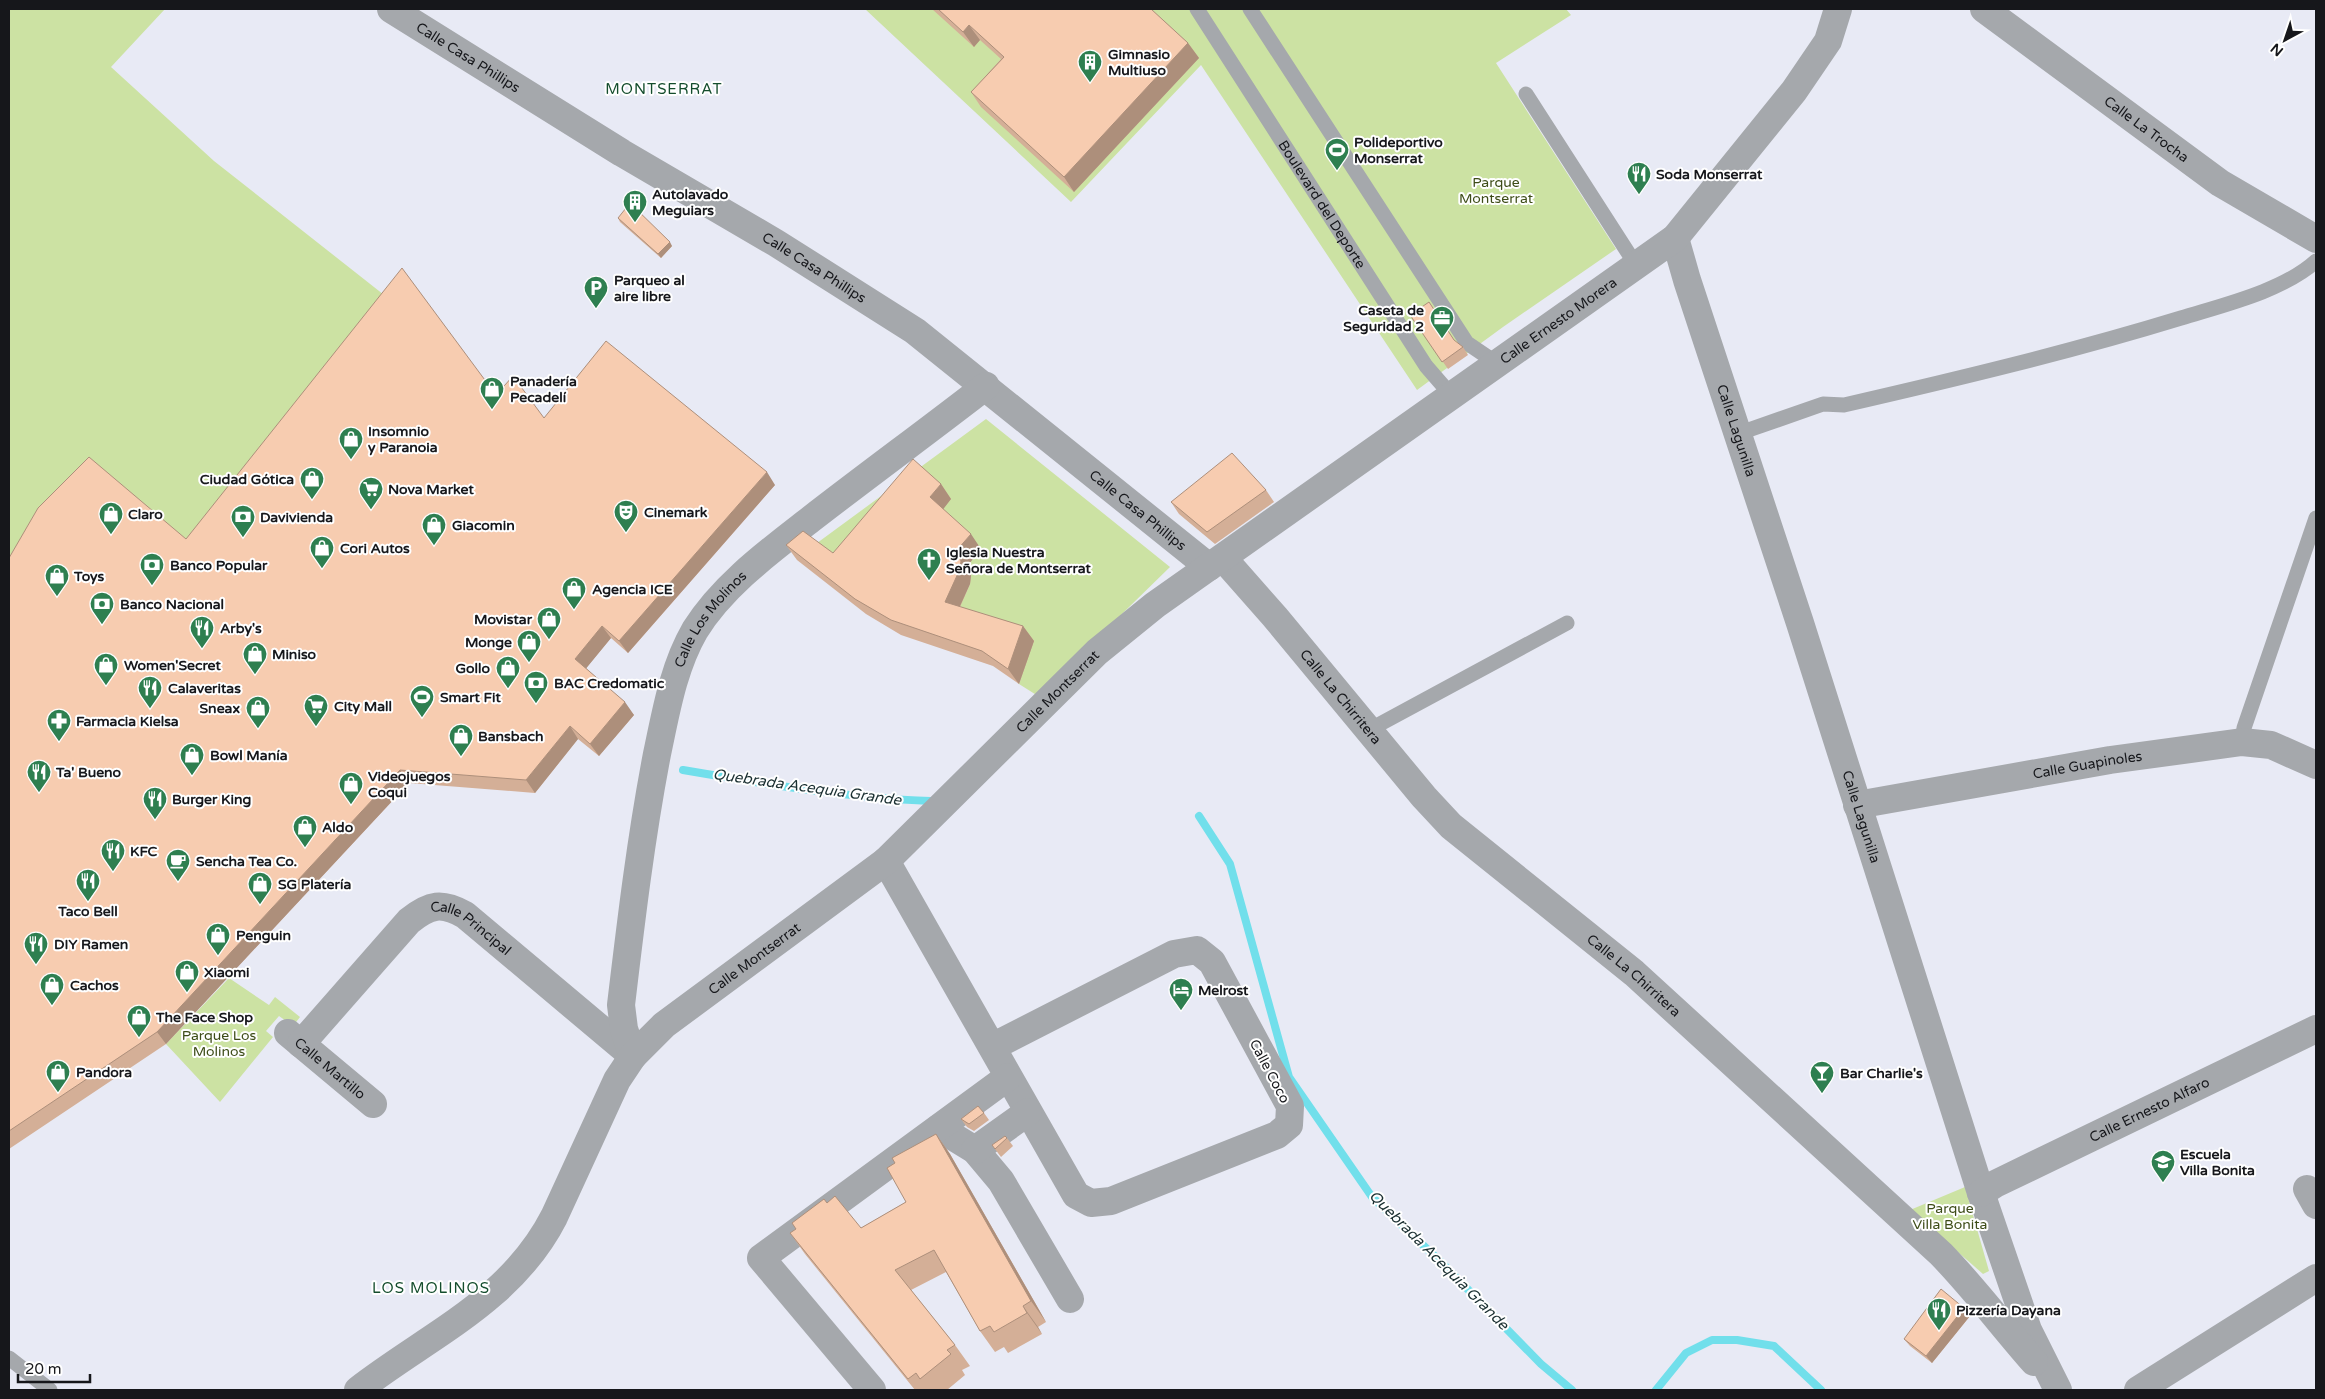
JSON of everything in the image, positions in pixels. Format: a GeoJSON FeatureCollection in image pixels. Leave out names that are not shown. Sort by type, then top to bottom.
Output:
{"type":"FeatureCollection","features":[{"type":"Feature","properties":{"kind":"street","name":"Calle Ernesto Morera"},"geometry":{"type":"LineString","coordinates":[[1216,563],[1675,238],[1794,91],[1828,41],[1838,9]]}},
{"type":"Feature","properties":{"kind":"street","name":"Calle La Trocha"},"geometry":{"type":"LineString","coordinates":[[1984,9],[2220,183],[2316,239]]}},
{"type":"Feature","properties":{"kind":"street","name":"Calle Casa Phillips"},"geometry":{"type":"LineString","coordinates":[[411,13],[622,153],[755,230],[915,331],[1216,563]]}},
{"type":"Feature","properties":{"kind":"street","name":"Calle Lagunilla"},"geometry":{"type":"LineString","coordinates":[[1675,238],[1982,1193],[2028,1330],[2056,1387]]}},
{"type":"Feature","properties":{"kind":"street","name":"Calle Los Molinos"},"geometry":{"type":"LineString","coordinates":[[633,1056],[624,1029],[621,1005],[643,832],[665,714],[674,678],[684,651],[696,628],[734,584],[776,547],[986,386]]}},
{"type":"Feature","properties":{"kind":"street","name":"Calle La Chirritera"},"geometry":{"type":"LineString","coordinates":[[1216,563],[1275,618],[1367,731],[1451,826],[1634,973],[1941,1254],[1968,1282],[2056,1387]]}},
{"type":"Feature","properties":{"kind":"street","name":"Calle Montserrat"},"geometry":{"type":"LineString","coordinates":[[358,1390],[477,1308],[521,1266],[544,1236],[604,1105],[633,1056],[664,1025],[886,862],[1097,652],[1155,606],[1216,563]]}},
{"type":"Feature","properties":{"kind":"street","name":"Calle Guapinoles"},"geometry":{"type":"LineString","coordinates":[[1857,805],[2110,760],[2242,742],[2271,745],[2316,765]]}},
{"type":"Feature","properties":{"kind":"street","name":"Calle Coco"},"geometry":{"type":"LineString","coordinates":[[886,862],[1076,1195],[1091,1203],[1111,1201],[1276,1135],[1289,1125],[1290,1106],[1212,962],[1197,950],[1174,954],[992,1047]]}},
{"type":"Feature","properties":{"kind":"street","name":"Calle Principal"},"geometry":{"type":"LineString","coordinates":[[294,1038],[409,921],[432,907],[450,907],[465,916],[633,1056]]}},
{"type":"Feature","properties":{"kind":"street","name":"Calle Ernesto Alfaro"},"geometry":{"type":"LineString","coordinates":[[1982,1193],[1995,1184],[2316,1029]]}},
{"type":"Feature","properties":{"kind":"street","name":"Calle Martillo"},"geometry":{"type":"LineString","coordinates":[[294,1038],[373,1104]]}},
{"type":"Feature","properties":{"kind":"street"},"geometry":{"type":"LineString","coordinates":[[872,1390],[761,1258],[1008,1077]]}},
{"type":"Feature","properties":{"kind":"street"},"geometry":{"type":"LineString","coordinates":[[975,1150],[1028,1112]]}},
{"type":"Feature","properties":{"kind":"street"},"geometry":{"type":"LineString","coordinates":[[939,1128],[975,1150],[1001,1181],[1070,1299]]}},
{"type":"Feature","properties":{"kind":"street"},"geometry":{"type":"LineString","coordinates":[[2138,1390],[2316,1278]]}},
{"type":"Feature","properties":{"kind":"lane","name":"Boulevard del Deporte"},"geometry":{"type":"LineString","coordinates":[[1197,9],[1426,366],[1452,396]]}},
{"type":"Feature","properties":{"kind":"lane"},"geometry":{"type":"LineString","coordinates":[[1250,9],[1467,343],[1498,364]]}},
{"type":"Feature","properties":{"kind":"lane"},"geometry":{"type":"LineString","coordinates":[[1526,94],[1636,265]]}},
{"type":"Feature","properties":{"kind":"lane"},"geometry":{"type":"LineString","coordinates":[[1737,434],[1823,404],[1844,405],[2036,359],[2137,331],[2226,304],[2273,286],[2308,269],[2316,261]]}},
{"type":"Feature","properties":{"kind":"lane"},"geometry":{"type":"LineString","coordinates":[[2242,742],[2247,719],[2316,518]]}},
{"type":"Feature","properties":{"kind":"lane"},"geometry":{"type":"LineString","coordinates":[[1367,731],[1567,623]]}},
{"type":"Feature","properties":{"kind":"lane"},"geometry":{"type":"LineString","coordinates":[[9,1358],[50,1390]]}},
{"type":"Feature","properties":{"kind":"green space"},"geometry":{"type":"Polygon","coordinates":[[[9,9],[165,9],[111,67],[214,161],[393,302],[194,552],[9,586],[9,9]]]}},
{"type":"Feature","properties":{"kind":"green space","name":"Polideportivo Monserrat"},"geometry":{"type":"Polygon","coordinates":[[[865,9],[1566,9],[1571,15],[1496,63],[1616,249],[1503,327],[1417,390],[1201,65],[1071,202],[865,9]]]}},
{"type":"Feature","properties":{"kind":"green space"},"geometry":{"type":"Polygon","coordinates":[[[986,419],[1170,567],[1038,696],[1019,684],[1033,641],[973,623],[956,602],[965,595],[970,584],[843,568],[813,546],[986,419]]]}},
{"type":"Feature","properties":{"kind":"green space","name":"Parque Los Molinos"},"geometry":{"type":"Polygon","coordinates":[[[229,978],[269,1005],[275,997],[300,1017],[293,1026],[279,1016],[266,1031],[273,1037],[220,1102],[166,1044],[229,978]]]}},
{"type":"Feature","properties":{"kind":"green space","name":"Parque Villa Bonita"},"geometry":{"type":"Polygon","coordinates":[[[1965,1187],[1989,1271],[1983,1274],[1910,1210],[1965,1187]]]}},
{"type":"Feature","properties":{"kind":"building","name":"Gimnasio Multiuso"},"geometry":{"type":"Polygon","coordinates":[[[938,9],[1151,9],[1188,43],[1064,177],[971,92],[1004,57],[969,25],[963,32],[938,9]]]}},
{"type":"Feature","properties":{"kind":"building"},"geometry":{"type":"Polygon","coordinates":[[[630,203],[670,242],[658,254],[618,218],[630,203]]]}},
{"type":"Feature","properties":{"kind":"building","name":"City Mall"},"geometry":{"type":"Polygon","coordinates":[[[402,268],[496,395],[513,376],[544,418],[606,341],[767,472],[619,641],[602,626],[575,659],[625,702],[590,744],[570,726],[526,780],[400,770],[157,1032],[9,1131],[9,558],[38,508],[89,457],[186,539],[402,268]]]}},
{"type":"Feature","properties":{"kind":"building","name":"Caseta de Seguridad 2"},"geometry":{"type":"Polygon","coordinates":[[[1429,302],[1454,340],[1463,347],[1442,362],[1410,315],[1429,302]]]}},
{"type":"Feature","properties":{"kind":"building"},"geometry":{"type":"Polygon","coordinates":[[[1232,453],[1266,490],[1207,532],[1171,502],[1232,453]]]}},
{"type":"Feature","properties":{"kind":"building","name":"Iglesia Nuestra Señora de Montserrat"},"geometry":{"type":"Polygon","coordinates":[[[913,459],[941,484],[930,497],[971,534],[957,550],[961,561],[960,569],[945,602],[1023,626],[1008,669],[982,651],[891,620],[855,599],[786,545],[803,531],[833,553],[913,459]]]}},
{"type":"Feature","properties":{"kind":"building"},"geometry":{"type":"Polygon","coordinates":[[[978,1106],[984,1113],[969,1124],[961,1119],[978,1106]]]}},
{"type":"Feature","properties":{"kind":"building"},"geometry":{"type":"Polygon","coordinates":[[[936,1134],[1031,1301],[1023,1306],[1027,1313],[994,1332],[990,1326],[980,1331],[934,1250],[895,1270],[955,1345],[947,1350],[951,1354],[920,1379],[916,1373],[908,1379],[790,1233],[796,1229],[792,1223],[824,1199],[827,1203],[835,1196],[861,1228],[906,1202],[887,1168],[895,1163],[892,1158],[936,1134]]]}},
{"type":"Feature","properties":{"kind":"building"},"geometry":{"type":"Polygon","coordinates":[[[1005,1136],[1007,1138],[995,1149],[992,1145],[1005,1136]]]}},
{"type":"Feature","properties":{"kind":"building","name":"Pizzería Dayana"},"geometry":{"type":"Polygon","coordinates":[[[1941,1289],[1964,1308],[1926,1356],[1904,1339],[1941,1289]]]}},
{"type":"Feature","properties":{"kind":"waterway","name":"Quebrada Acequia Grande"},"geometry":{"type":"LineString","coordinates":[[683,770],[838,794],[931,801]]}},
{"type":"Feature","properties":{"kind":"waterway","name":"Quebrada Acequia Grande"},"geometry":{"type":"LineString","coordinates":[[1199,816],[1230,864],[1289,1077],[1372,1197],[1444,1265],[1541,1364],[1572,1390]]}},
{"type":"Feature","properties":{"kind":"waterway","name":"Quebrada Acequia Grande"},"geometry":{"type":"LineString","coordinates":[[1656,1390],[1686,1353],[1712,1340],[1737,1340],[1774,1346],[1821,1390]]}},
{"type":"Feature","properties":{"kind":"place","name":"Gimnasio Multiuso"},"geometry":{"type":"Point","coordinates":[1090,83]}},
{"type":"Feature","properties":{"kind":"place","name":"Polideportivo Monserrat"},"geometry":{"type":"Point","coordinates":[1337,171]}},
{"type":"Feature","properties":{"kind":"place","name":"Soda Monserrat"},"geometry":{"type":"Point","coordinates":[1639,195]}},
{"type":"Feature","properties":{"kind":"place","name":"Autolavado Meguiars"},"geometry":{"type":"Point","coordinates":[635,223]}},
{"type":"Feature","properties":{"kind":"place","name":"Parqueo al aire libre"},"geometry":{"type":"Point","coordinates":[596,309]}},
{"type":"Feature","properties":{"kind":"place","name":"Caseta de Seguridad 2"},"geometry":{"type":"Point","coordinates":[1442,339]}},
{"type":"Feature","properties":{"kind":"place","name":"Panadería Pecadelí"},"geometry":{"type":"Point","coordinates":[492,410]}},
{"type":"Feature","properties":{"kind":"place","name":"Insomnio y Paranoia"},"geometry":{"type":"Point","coordinates":[351,460]}},
{"type":"Feature","properties":{"kind":"place","name":"Ciudad Gótica"},"geometry":{"type":"Point","coordinates":[312,500]}},
{"type":"Feature","properties":{"kind":"place","name":"Nova Market"},"geometry":{"type":"Point","coordinates":[371,510]}},
{"type":"Feature","properties":{"kind":"place","name":"Cinemark"},"geometry":{"type":"Point","coordinates":[626,533]}},
{"type":"Feature","properties":{"kind":"place","name":"Claro"},"geometry":{"type":"Point","coordinates":[111,535]}},
{"type":"Feature","properties":{"kind":"place","name":"Davivienda"},"geometry":{"type":"Point","coordinates":[243,538]}},
{"type":"Feature","properties":{"kind":"place","name":"Giacomin"},"geometry":{"type":"Point","coordinates":[434,546]}},
{"type":"Feature","properties":{"kind":"place","name":"Cori Autos"},"geometry":{"type":"Point","coordinates":[322,569]}},
{"type":"Feature","properties":{"kind":"place","name":"Iglesia Nuestra Señora de Montserrat"},"geometry":{"type":"Point","coordinates":[929,581]}},
{"type":"Feature","properties":{"kind":"place","name":"Banco Popular"},"geometry":{"type":"Point","coordinates":[152,586]}},
{"type":"Feature","properties":{"kind":"place","name":"Toys"},"geometry":{"type":"Point","coordinates":[57,597]}},
{"type":"Feature","properties":{"kind":"place","name":"Agencia ICE"},"geometry":{"type":"Point","coordinates":[574,610]}},
{"type":"Feature","properties":{"kind":"place","name":"Banco Nacional"},"geometry":{"type":"Point","coordinates":[102,625]}},
{"type":"Feature","properties":{"kind":"place","name":"Movistar"},"geometry":{"type":"Point","coordinates":[549,640]}},
{"type":"Feature","properties":{"kind":"place","name":"Arby's"},"geometry":{"type":"Point","coordinates":[202,649]}},
{"type":"Feature","properties":{"kind":"place","name":"Monge"},"geometry":{"type":"Point","coordinates":[529,663]}},
{"type":"Feature","properties":{"kind":"place","name":"Miniso"},"geometry":{"type":"Point","coordinates":[255,675]}},
{"type":"Feature","properties":{"kind":"place","name":"Women'Secret"},"geometry":{"type":"Point","coordinates":[106,686]}},
{"type":"Feature","properties":{"kind":"place","name":"Gollo"},"geometry":{"type":"Point","coordinates":[508,689]}},
{"type":"Feature","properties":{"kind":"place","name":"BAC Credomatic"},"geometry":{"type":"Point","coordinates":[536,704]}},
{"type":"Feature","properties":{"kind":"place","name":"Calaveritas"},"geometry":{"type":"Point","coordinates":[150,709]}},
{"type":"Feature","properties":{"kind":"place","name":"Smart Fit"},"geometry":{"type":"Point","coordinates":[422,718]}},
{"type":"Feature","properties":{"kind":"place","name":"City Mall"},"geometry":{"type":"Point","coordinates":[316,727]}},
{"type":"Feature","properties":{"kind":"place","name":"Sneax"},"geometry":{"type":"Point","coordinates":[258,729]}},
{"type":"Feature","properties":{"kind":"place","name":"Farmacia Kielsa"},"geometry":{"type":"Point","coordinates":[59,742]}},
{"type":"Feature","properties":{"kind":"place","name":"Bansbach"},"geometry":{"type":"Point","coordinates":[461,757]}},
{"type":"Feature","properties":{"kind":"place","name":"Bowl Manía"},"geometry":{"type":"Point","coordinates":[192,776]}},
{"type":"Feature","properties":{"kind":"place","name":"Ta' Bueno"},"geometry":{"type":"Point","coordinates":[39,793]}},
{"type":"Feature","properties":{"kind":"place","name":"Videojuegos Coqui"},"geometry":{"type":"Point","coordinates":[351,805]}},
{"type":"Feature","properties":{"kind":"place","name":"Burger King"},"geometry":{"type":"Point","coordinates":[155,820]}},
{"type":"Feature","properties":{"kind":"place","name":"Aldo"},"geometry":{"type":"Point","coordinates":[305,848]}},
{"type":"Feature","properties":{"kind":"place","name":"KFC"},"geometry":{"type":"Point","coordinates":[113,872]}},
{"type":"Feature","properties":{"kind":"place","name":"Sencha Tea Co."},"geometry":{"type":"Point","coordinates":[178,882]}},
{"type":"Feature","properties":{"kind":"place","name":"Taco Bell"},"geometry":{"type":"Point","coordinates":[88,902]}},
{"type":"Feature","properties":{"kind":"place","name":"SG Platería"},"geometry":{"type":"Point","coordinates":[260,905]}},
{"type":"Feature","properties":{"kind":"place","name":"Penguin"},"geometry":{"type":"Point","coordinates":[218,956]}},
{"type":"Feature","properties":{"kind":"place","name":"DIY Ramen"},"geometry":{"type":"Point","coordinates":[36,965]}},
{"type":"Feature","properties":{"kind":"place","name":"Xiaomi"},"geometry":{"type":"Point","coordinates":[187,993]}},
{"type":"Feature","properties":{"kind":"place","name":"Cachos"},"geometry":{"type":"Point","coordinates":[52,1006]}},
{"type":"Feature","properties":{"kind":"place","name":"Melrost"},"geometry":{"type":"Point","coordinates":[1181,1011]}},
{"type":"Feature","properties":{"kind":"place","name":"The Face Shop"},"geometry":{"type":"Point","coordinates":[139,1038]}},
{"type":"Feature","properties":{"kind":"place","name":"Pandora"},"geometry":{"type":"Point","coordinates":[58,1093]}},
{"type":"Feature","properties":{"kind":"place","name":"Bar Charlie's"},"geometry":{"type":"Point","coordinates":[1822,1094]}},
{"type":"Feature","properties":{"kind":"place","name":"Escuela Villa Bonita"},"geometry":{"type":"Point","coordinates":[2163,1183]}},
{"type":"Feature","properties":{"kind":"place","name":"Pizzería Dayana"},"geometry":{"type":"Point","coordinates":[1939,1331]}},
{"type":"Feature","properties":{"kind":"district","name":"MONTSERRAT"},"geometry":{"type":"Point","coordinates":[664,89]}},
{"type":"Feature","properties":{"kind":"district","name":"LOS MOLINOS"},"geometry":{"type":"Point","coordinates":[431,1288]}},
{"type":"Feature","properties":{"kind":"park label","name":"Parque Montserrat"},"geometry":{"type":"Point","coordinates":[1496,190]}}]}
